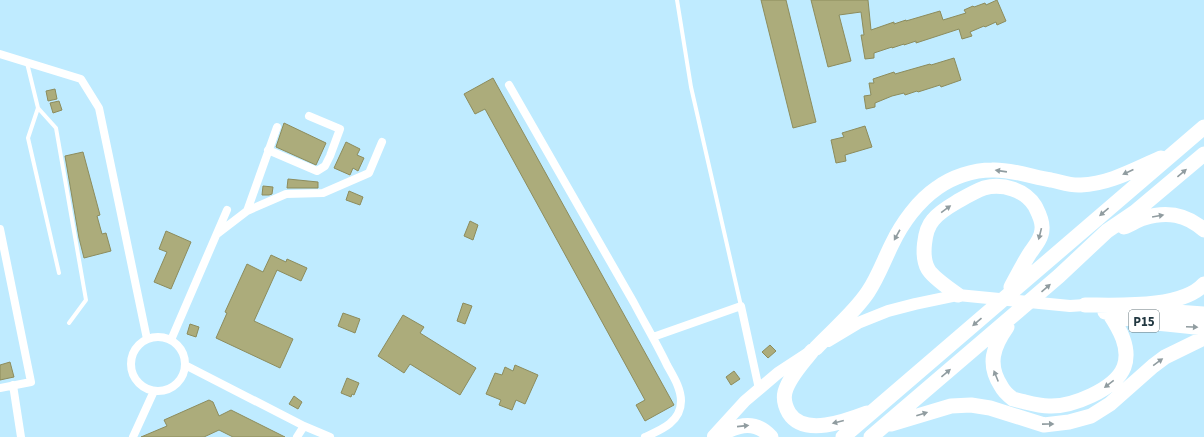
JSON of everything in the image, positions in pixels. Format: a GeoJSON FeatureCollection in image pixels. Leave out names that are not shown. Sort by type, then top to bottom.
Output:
{"type":"FeatureCollection","features":[{"type":"Feature","properties":{"kind":"highway"},"geometry":{"type":"LineString","coordinates":[[843,437],[1204,127]]}},
{"type":"Feature","properties":{"kind":"highway"},"geometry":{"type":"LineString","coordinates":[[875,410],[850,419],[819,426],[803,424],[792,417],[785,406],[785,393],[787,385],[814,349],[851,313],[867,293],[881,269],[904,221],[919,204],[937,188],[972,172],[992,170],[1012,172],[1072,185],[1095,184],[1114,179],[1176,151]]}},
{"type":"Feature","properties":{"kind":"highway"},"geometry":{"type":"LineString","coordinates":[[872,437],[1017,313],[1107,231],[1135,212],[1204,154]]}},
{"type":"Feature","properties":{"kind":"highway"},"geometry":{"type":"LineString","coordinates":[[958,295],[928,270],[924,252],[928,230],[932,221],[945,208],[985,188],[1004,187],[1024,193],[1039,213],[1042,229],[1038,243],[1030,253],[1006,296]]}},
{"type":"Feature","properties":{"kind":"highway"},"geometry":{"type":"LineString","coordinates":[[1107,231],[1126,226],[1144,218],[1165,215],[1182,216],[1204,230]]}},
{"type":"Feature","properties":{"kind":"highway"},"geometry":{"type":"LineString","coordinates":[[1085,305],[1142,304],[1161,302],[1182,298],[1194,292],[1204,284]]}},
{"type":"Feature","properties":{"kind":"highway","name":"P15"},"geometry":{"type":"LineString","coordinates":[[1085,305],[1141,321],[1204,328]]}},
{"type":"Feature","properties":{"kind":"highway","name":"P15"},"geometry":{"type":"LineString","coordinates":[[1085,305],[1204,314]]}},
{"type":"Feature","properties":{"kind":"highway"},"geometry":{"type":"LineString","coordinates":[[1017,313],[997,342],[993,353],[993,367],[996,378],[1003,389],[1013,399],[1036,405],[1049,406],[1069,404],[1098,392],[1111,383],[1124,367],[1124,342],[1118,327],[1109,313]]}},
{"type":"Feature","properties":{"kind":"highway"},"geometry":{"type":"LineString","coordinates":[[884,426],[951,406],[990,408],[1044,424],[1069,422],[1091,416],[1110,404],[1153,366],[1165,358],[1204,338]]}},
{"type":"Feature","properties":{"kind":"highway"},"geometry":{"type":"LineString","coordinates":[[714,437],[738,426],[749,425],[757,427],[771,437]]}},
{"type":"Feature","properties":{"kind":"main road"},"geometry":{"type":"LineString","coordinates":[[711,437],[745,401],[778,373],[814,349],[858,324],[888,311],[958,295],[1070,306],[1085,305]]}},
{"type":"Feature","properties":{"kind":"street"},"geometry":{"type":"LineString","coordinates":[[0,54],[81,78],[99,108],[147,339]]}},
{"type":"Feature","properties":{"kind":"street"},"geometry":{"type":"LineString","coordinates":[[509,85],[653,337],[681,393],[679,412],[675,420],[668,426],[645,437]]}},
{"type":"Feature","properties":{"kind":"street"},"geometry":{"type":"LineString","coordinates":[[268,150],[317,171],[325,166],[340,129],[309,116]]}},
{"type":"Feature","properties":{"kind":"street"},"geometry":{"type":"LineString","coordinates":[[247,211],[276,127]]}},
{"type":"Feature","properties":{"kind":"street"},"geometry":{"type":"LineString","coordinates":[[217,234],[247,211],[286,194],[323,194],[370,173],[382,142]]}},
{"type":"Feature","properties":{"kind":"street"},"geometry":{"type":"LineString","coordinates":[[171,340],[227,210]]}},
{"type":"Feature","properties":{"kind":"street"},"geometry":{"type":"LineString","coordinates":[[0,228],[31,382],[0,388]]}},
{"type":"Feature","properties":{"kind":"street"},"geometry":{"type":"LineString","coordinates":[[653,337],[741,306],[759,389]]}},
{"type":"Feature","properties":{"kind":"street"},"geometry":{"type":"LineString","coordinates":[[156,336],[165,337],[171,340],[180,348],[184,356],[185,365],[183,374],[178,382],[171,388],[162,391],[154,391],[146,388],[139,383],[134,376],[131,367],[134,351],[147,339],[156,336]]}},
{"type":"Feature","properties":{"kind":"street"},"geometry":{"type":"LineString","coordinates":[[185,365],[304,426],[330,437]]}},
{"type":"Feature","properties":{"kind":"street"},"geometry":{"type":"LineString","coordinates":[[13,385],[21,437]]}},
{"type":"Feature","properties":{"kind":"street"},"geometry":{"type":"LineString","coordinates":[[133,437],[154,391]]}},
{"type":"Feature","properties":{"kind":"street"},"geometry":{"type":"LineString","coordinates":[[297,437],[304,426]]}},
{"type":"Feature","properties":{"kind":"lane"},"geometry":{"type":"LineString","coordinates":[[677,0],[691,87],[741,306]]}},
{"type":"Feature","properties":{"kind":"lane"},"geometry":{"type":"LineString","coordinates":[[27,62],[38,108],[56,128],[86,300],[69,323]]}},
{"type":"Feature","properties":{"kind":"lane"},"geometry":{"type":"LineString","coordinates":[[38,108],[28,138],[59,273]]}},
{"type":"Feature","properties":{"kind":"building"},"geometry":{"type":"Polygon","coordinates":[[[761,0],[786,0],[816,122],[793,128],[761,0]]]}},
{"type":"Feature","properties":{"kind":"building"},"geometry":{"type":"Polygon","coordinates":[[[811,0],[868,0],[871,30],[894,22],[894,24],[940,11],[943,20],[966,13],[964,10],[973,6],[974,7],[985,3],[986,5],[997,0],[1006,21],[997,25],[996,22],[985,27],[984,26],[970,32],[972,36],[962,39],[959,29],[916,43],[916,41],[892,47],[874,53],[874,58],[865,59],[861,35],[864,35],[861,12],[839,15],[851,61],[828,67],[811,0]]]}},
{"type":"Feature","properties":{"kind":"building"},"geometry":{"type":"Polygon","coordinates":[[[954,58],[961,80],[941,87],[940,85],[905,95],[904,93],[892,96],[875,103],[875,107],[866,109],[864,96],[871,95],[869,83],[874,83],[873,79],[894,72],[895,74],[954,58]]]}},
{"type":"Feature","properties":{"kind":"building"},"geometry":{"type":"Polygon","coordinates":[[[493,78],[674,405],[645,421],[636,405],[645,400],[485,109],[475,114],[464,94],[493,78]]]}},
{"type":"Feature","properties":{"kind":"building"},"geometry":{"type":"Polygon","coordinates":[[[55,89],[57,99],[48,101],[46,91],[55,89]]]}},
{"type":"Feature","properties":{"kind":"building"},"geometry":{"type":"Polygon","coordinates":[[[59,101],[62,110],[53,113],[50,103],[59,101]]]}},
{"type":"Feature","properties":{"kind":"building"},"geometry":{"type":"Polygon","coordinates":[[[284,123],[326,143],[316,165],[276,147],[284,123]]]}},
{"type":"Feature","properties":{"kind":"building"},"geometry":{"type":"Polygon","coordinates":[[[865,126],[872,147],[845,155],[846,161],[836,163],[831,140],[844,137],[842,133],[865,126]]]}},
{"type":"Feature","properties":{"kind":"building"},"geometry":{"type":"Polygon","coordinates":[[[346,142],[360,149],[357,155],[364,158],[358,171],[353,168],[350,175],[334,168],[346,142]]]}},
{"type":"Feature","properties":{"kind":"building"},"geometry":{"type":"Polygon","coordinates":[[[83,152],[100,215],[97,216],[102,234],[106,233],[111,251],[84,258],[79,238],[65,156],[83,152]]]}},
{"type":"Feature","properties":{"kind":"building"},"geometry":{"type":"Polygon","coordinates":[[[288,179],[318,182],[318,188],[287,188],[288,179]]]}},
{"type":"Feature","properties":{"kind":"building"},"geometry":{"type":"Polygon","coordinates":[[[263,186],[273,187],[272,194],[262,195],[263,186]]]}},
{"type":"Feature","properties":{"kind":"building"},"geometry":{"type":"Polygon","coordinates":[[[349,191],[363,197],[360,205],[346,200],[349,191]]]}},
{"type":"Feature","properties":{"kind":"building"},"geometry":{"type":"Polygon","coordinates":[[[470,221],[478,225],[473,240],[464,236],[470,221]]]}},
{"type":"Feature","properties":{"kind":"building"},"geometry":{"type":"Polygon","coordinates":[[[166,231],[191,242],[171,289],[154,282],[167,252],[159,249],[166,231]]]}},
{"type":"Feature","properties":{"kind":"building"},"geometry":{"type":"Polygon","coordinates":[[[271,255],[286,262],[287,259],[307,268],[301,281],[277,270],[254,321],[293,339],[280,368],[216,338],[227,313],[225,312],[247,264],[263,272],[271,255]]]}},
{"type":"Feature","properties":{"kind":"building"},"geometry":{"type":"Polygon","coordinates":[[[463,303],[472,306],[465,324],[457,321],[463,303]]]}},
{"type":"Feature","properties":{"kind":"building"},"geometry":{"type":"Polygon","coordinates":[[[343,313],[360,319],[355,333],[338,326],[343,313]]]}},
{"type":"Feature","properties":{"kind":"building"},"geometry":{"type":"Polygon","coordinates":[[[403,315],[424,327],[420,333],[476,368],[460,395],[410,364],[404,373],[378,356],[403,315]]]}},
{"type":"Feature","properties":{"kind":"building"},"geometry":{"type":"Polygon","coordinates":[[[190,324],[199,327],[196,337],[187,334],[190,324]]]}},
{"type":"Feature","properties":{"kind":"building"},"geometry":{"type":"Polygon","coordinates":[[[770,345],[776,351],[768,358],[762,352],[770,345]]]}},
{"type":"Feature","properties":{"kind":"building"},"geometry":{"type":"Polygon","coordinates":[[[10,362],[14,377],[0,380],[0,365],[10,362]]]}},
{"type":"Feature","properties":{"kind":"building"},"geometry":{"type":"Polygon","coordinates":[[[515,365],[538,375],[525,404],[516,400],[512,410],[499,405],[501,400],[486,394],[495,373],[502,375],[505,367],[513,371],[515,365]]]}},
{"type":"Feature","properties":{"kind":"building"},"geometry":{"type":"Polygon","coordinates":[[[734,371],[740,379],[731,385],[726,377],[734,371]]]}},
{"type":"Feature","properties":{"kind":"building"},"geometry":{"type":"Polygon","coordinates":[[[347,378],[359,383],[354,395],[352,394],[351,397],[341,393],[347,378]]]}},
{"type":"Feature","properties":{"kind":"building"},"geometry":{"type":"Polygon","coordinates":[[[294,396],[302,402],[298,409],[289,404],[294,396]]]}},
{"type":"Feature","properties":{"kind":"building"},"geometry":{"type":"Polygon","coordinates":[[[209,400],[213,402],[219,416],[231,410],[285,437],[233,437],[219,430],[204,437],[141,437],[167,426],[164,420],[209,400]]]}}]}
